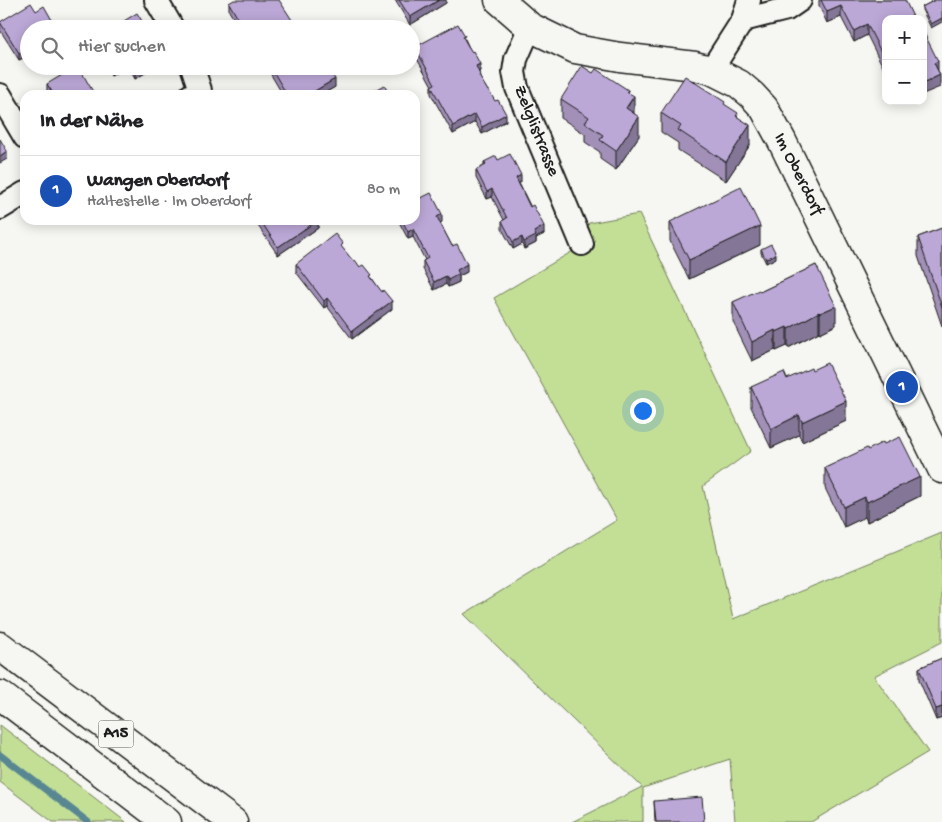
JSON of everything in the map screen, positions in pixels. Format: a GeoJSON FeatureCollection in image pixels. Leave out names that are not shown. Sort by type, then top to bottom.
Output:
{"type":"FeatureCollection","features":[{"type":"Feature","properties":{"kind":"main road"},"geometry":{"type":"LineString","coordinates":[[499,0],[530,27]]}},
{"type":"Feature","properties":{"kind":"main road","name":"Im Oberdorf"},"geometry":{"type":"LineString","coordinates":[[530,27],[575,49],[620,58],[695,66],[711,70],[739,84],[752,95],[764,108],[782,141],[942,469]]}},
{"type":"Feature","properties":{"kind":"main road","name":"A15"},"geometry":{"type":"LineString","coordinates":[[0,646],[233,822]]}},
{"type":"Feature","properties":{"kind":"main road","name":"A15"},"geometry":{"type":"LineString","coordinates":[[0,695],[168,822]]}},
{"type":"Feature","properties":{"kind":"street"},"geometry":{"type":"LineString","coordinates":[[156,0],[168,20]]}},
{"type":"Feature","properties":{"kind":"street"},"geometry":{"type":"LineString","coordinates":[[711,70],[746,10],[787,9],[800,0]]}},
{"type":"Feature","properties":{"kind":"street","name":"Zelglistrasse"},"geometry":{"type":"LineString","coordinates":[[530,27],[516,59],[514,72],[517,88],[582,244]]}},
{"type":"Feature","properties":{"kind":"street"},"geometry":{"type":"LineString","coordinates":[[195,75],[200,90]]}},
{"type":"Feature","properties":{"kind":"street"},"geometry":{"type":"LineString","coordinates":[[0,95],[20,129]]}},
{"type":"Feature","properties":{"kind":"street"},"geometry":{"type":"LineString","coordinates":[[0,208],[20,196]]}},
{"type":"Feature","properties":{"kind":"green space"},"geometry":{"type":"Polygon","coordinates":[[[639,214],[751,451],[703,486],[733,619],[942,533],[942,642],[874,676],[928,752],[811,822],[735,822],[730,759],[643,788],[643,822],[572,822],[642,787],[464,614],[617,520],[494,298],[588,242],[585,234],[589,223],[639,214]]]}},
{"type":"Feature","properties":{"kind":"green space"},"geometry":{"type":"Polygon","coordinates":[[[0,725],[126,822],[53,822],[0,782],[0,725]]]}},
{"type":"Feature","properties":{"kind":"building"},"geometry":{"type":"Polygon","coordinates":[[[234,0],[279,0],[292,20],[239,20],[229,3],[234,0]]]}},
{"type":"Feature","properties":{"kind":"building"},"geometry":{"type":"Polygon","coordinates":[[[399,0],[439,0],[410,17],[399,0]]]}},
{"type":"Feature","properties":{"kind":"building"},"geometry":{"type":"Polygon","coordinates":[[[821,0],[905,0],[912,15],[882,15],[882,54],[867,24],[854,31],[841,6],[827,12],[821,0]]]}},
{"type":"Feature","properties":{"kind":"building"},"geometry":{"type":"Polygon","coordinates":[[[935,0],[942,0],[942,18],[931,24],[922,7],[935,0]]]}},
{"type":"Feature","properties":{"kind":"building"},"geometry":{"type":"Polygon","coordinates":[[[31,3],[36,11],[44,6],[52,20],[20,20],[19,53],[0,22],[31,3]]]}},
{"type":"Feature","properties":{"kind":"building"},"geometry":{"type":"Polygon","coordinates":[[[137,13],[141,20],[126,20],[137,13]]]}},
{"type":"Feature","properties":{"kind":"building"},"geometry":{"type":"Polygon","coordinates":[[[458,24],[465,36],[463,37],[480,64],[476,66],[479,76],[495,101],[498,100],[506,114],[482,127],[475,114],[453,126],[431,86],[435,84],[420,56],[420,44],[458,24]]]}},
{"type":"Feature","properties":{"kind":"building"},"geometry":{"type":"Polygon","coordinates":[[[927,39],[938,61],[934,63],[940,75],[927,81],[927,39]]]}},
{"type":"Feature","properties":{"kind":"building"},"geometry":{"type":"Polygon","coordinates":[[[582,66],[593,73],[596,69],[634,96],[626,108],[639,117],[616,151],[600,140],[603,135],[585,123],[589,117],[561,99],[582,66]]]}},
{"type":"Feature","properties":{"kind":"building"},"geometry":{"type":"Polygon","coordinates":[[[62,75],[83,75],[92,90],[51,90],[47,84],[62,75]]]}},
{"type":"Feature","properties":{"kind":"building"},"geometry":{"type":"Polygon","coordinates":[[[275,75],[333,75],[335,79],[316,90],[284,90],[275,75]]]}},
{"type":"Feature","properties":{"kind":"building"},"geometry":{"type":"Polygon","coordinates":[[[685,76],[725,102],[724,104],[738,113],[736,116],[750,125],[726,162],[678,130],[681,126],[661,113],[685,76]]]}},
{"type":"Feature","properties":{"kind":"building"},"geometry":{"type":"Polygon","coordinates":[[[384,85],[387,90],[375,90],[384,85]]]}},
{"type":"Feature","properties":{"kind":"building"},"geometry":{"type":"Polygon","coordinates":[[[0,139],[7,151],[0,156],[0,139]]]}},
{"type":"Feature","properties":{"kind":"building"},"geometry":{"type":"Polygon","coordinates":[[[510,154],[521,175],[516,178],[530,207],[533,205],[544,226],[534,232],[536,236],[524,242],[522,237],[513,242],[502,221],[507,218],[492,189],[487,192],[476,170],[486,165],[484,162],[496,156],[498,160],[510,154]]]}},
{"type":"Feature","properties":{"kind":"building"},"geometry":{"type":"Polygon","coordinates":[[[741,187],[760,226],[689,260],[670,222],[741,187]]]}},
{"type":"Feature","properties":{"kind":"building"},"geometry":{"type":"Polygon","coordinates":[[[431,193],[442,214],[437,217],[452,246],[457,244],[467,264],[457,270],[459,274],[448,280],[446,276],[434,282],[423,261],[428,258],[413,229],[408,232],[404,225],[420,225],[420,196],[421,198],[431,193]]]}},
{"type":"Feature","properties":{"kind":"building"},"geometry":{"type":"Polygon","coordinates":[[[263,225],[311,225],[278,247],[263,225]]]}},
{"type":"Feature","properties":{"kind":"building"},"geometry":{"type":"Polygon","coordinates":[[[942,228],[942,307],[918,237],[942,228]]]}},
{"type":"Feature","properties":{"kind":"building"},"geometry":{"type":"Polygon","coordinates":[[[335,234],[343,244],[341,246],[353,261],[355,260],[360,267],[364,265],[382,292],[383,290],[392,301],[352,331],[327,298],[324,301],[296,264],[335,234]]]}},
{"type":"Feature","properties":{"kind":"building"},"geometry":{"type":"Polygon","coordinates":[[[771,244],[776,254],[766,259],[761,249],[771,244]]]}},
{"type":"Feature","properties":{"kind":"building"},"geometry":{"type":"Polygon","coordinates":[[[816,265],[836,306],[819,312],[788,329],[787,327],[776,332],[775,330],[752,342],[733,302],[759,290],[760,292],[816,265]]]}},
{"type":"Feature","properties":{"kind":"building"},"geometry":{"type":"Polygon","coordinates":[[[827,363],[846,401],[802,422],[799,415],[771,429],[751,387],[784,372],[787,379],[827,363]]]}},
{"type":"Feature","properties":{"kind":"building"},"geometry":{"type":"Polygon","coordinates":[[[900,437],[920,477],[867,502],[865,497],[844,507],[825,468],[867,448],[868,450],[883,442],[884,444],[900,437]]]}},
{"type":"Feature","properties":{"kind":"building"},"geometry":{"type":"Polygon","coordinates":[[[942,658],[942,707],[936,709],[919,668],[942,658]]]}},
{"type":"Feature","properties":{"kind":"building"},"geometry":{"type":"Polygon","coordinates":[[[702,797],[704,822],[656,822],[654,801],[702,797]]]}},
{"type":"Feature","properties":{"kind":"waterway"},"geometry":{"type":"LineString","coordinates":[[0,755],[88,822]]}},
{"type":"Feature","properties":{"kind":"place","name":"Wangen Oberdorf"},"geometry":{"type":"Point","coordinates":[902,387]}}]}
